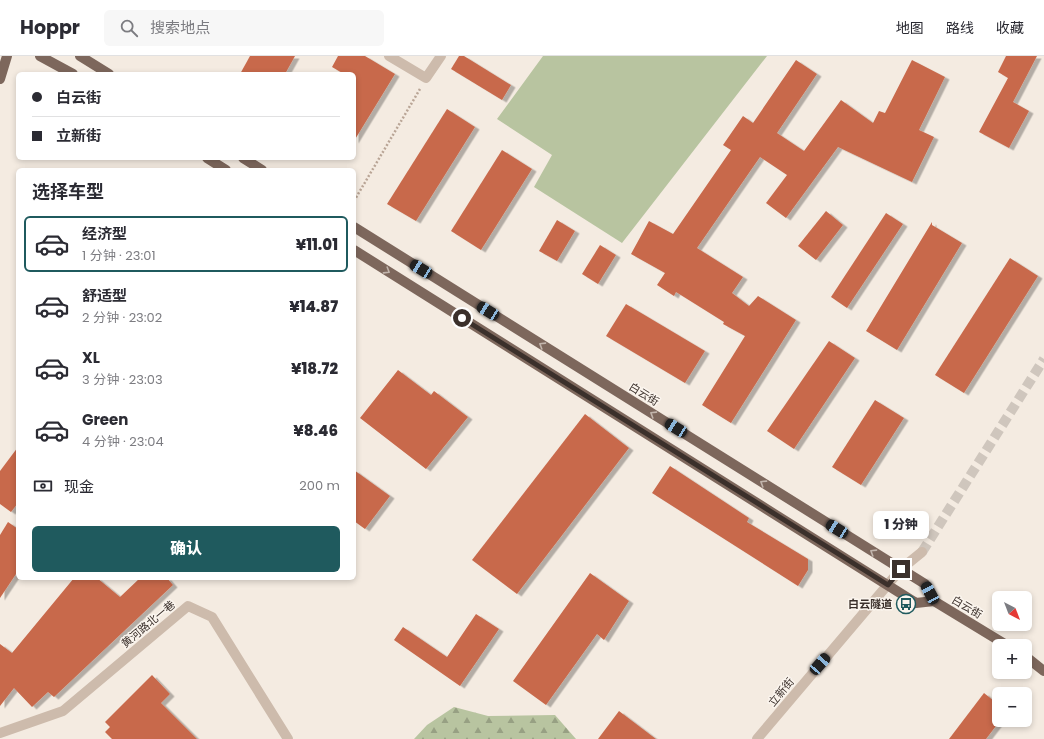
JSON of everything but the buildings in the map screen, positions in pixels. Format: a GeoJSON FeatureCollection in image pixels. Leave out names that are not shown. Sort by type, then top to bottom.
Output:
{"type":"FeatureCollection","features":[{"type":"Feature","properties":{"kind":"main road"},"geometry":{"type":"LineString","coordinates":[[0,79],[7,56]]}},
{"type":"Feature","properties":{"kind":"main road"},"geometry":{"type":"LineString","coordinates":[[40,56],[69,72]]}},
{"type":"Feature","properties":{"kind":"main road"},"geometry":{"type":"LineString","coordinates":[[80,56],[106,72]]}},
{"type":"Feature","properties":{"kind":"main road"},"geometry":{"type":"LineString","coordinates":[[210,160],[223,168]]}},
{"type":"Feature","properties":{"kind":"main road"},"geometry":{"type":"LineString","coordinates":[[246,160],[259,168]]}},
{"type":"Feature","properties":{"kind":"main road","name":"白云街"},"geometry":{"type":"LineString","coordinates":[[356,228],[925,584],[934,602]]}},
{"type":"Feature","properties":{"kind":"main road","name":"白云街"},"geometry":{"type":"LineString","coordinates":[[356,251],[916,602],[934,602],[996,639]]}},
{"type":"Feature","properties":{"kind":"main road"},"geometry":{"type":"LineString","coordinates":[[1032,662],[1044,671]]}},
{"type":"Feature","properties":{"kind":"street"},"geometry":{"type":"LineString","coordinates":[[389,56],[426,78],[440,56]]}},
{"type":"Feature","properties":{"kind":"street","name":"立新街"},"geometry":{"type":"LineString","coordinates":[[760,737],[901,569],[922,552]]}},
{"type":"Feature","properties":{"kind":"street","name":"黄河路北一巷"},"geometry":{"type":"LineString","coordinates":[[0,734],[63,711],[188,606],[212,617],[288,739]]}},
{"type":"Feature","properties":{"kind":"path"},"geometry":{"type":"LineString","coordinates":[[356,198],[426,78]]}},
{"type":"Feature","properties":{"kind":"green space"},"geometry":{"type":"Polygon","coordinates":[[[543,56],[767,56],[622,243],[534,187],[552,155],[497,119],[543,56]]]}},
{"type":"Feature","properties":{"kind":"green space"},"geometry":{"type":"Polygon","coordinates":[[[454,707],[488,716],[555,715],[576,739],[414,739],[427,725],[454,707]]]}},
{"type":"Feature","properties":{"kind":"tunnel"},"geometry":{"type":"LineString","coordinates":[[922,552],[1044,359]]}},
{"type":"Feature","properties":{"kind":"place","name":"白云隧道"},"geometry":{"type":"Point","coordinates":[906,604]}},
{"type":"Feature","properties":{"kind":"route"},"geometry":{"type":"LineString","coordinates":[[462,318],[888,585],[901,569]]}}]}
